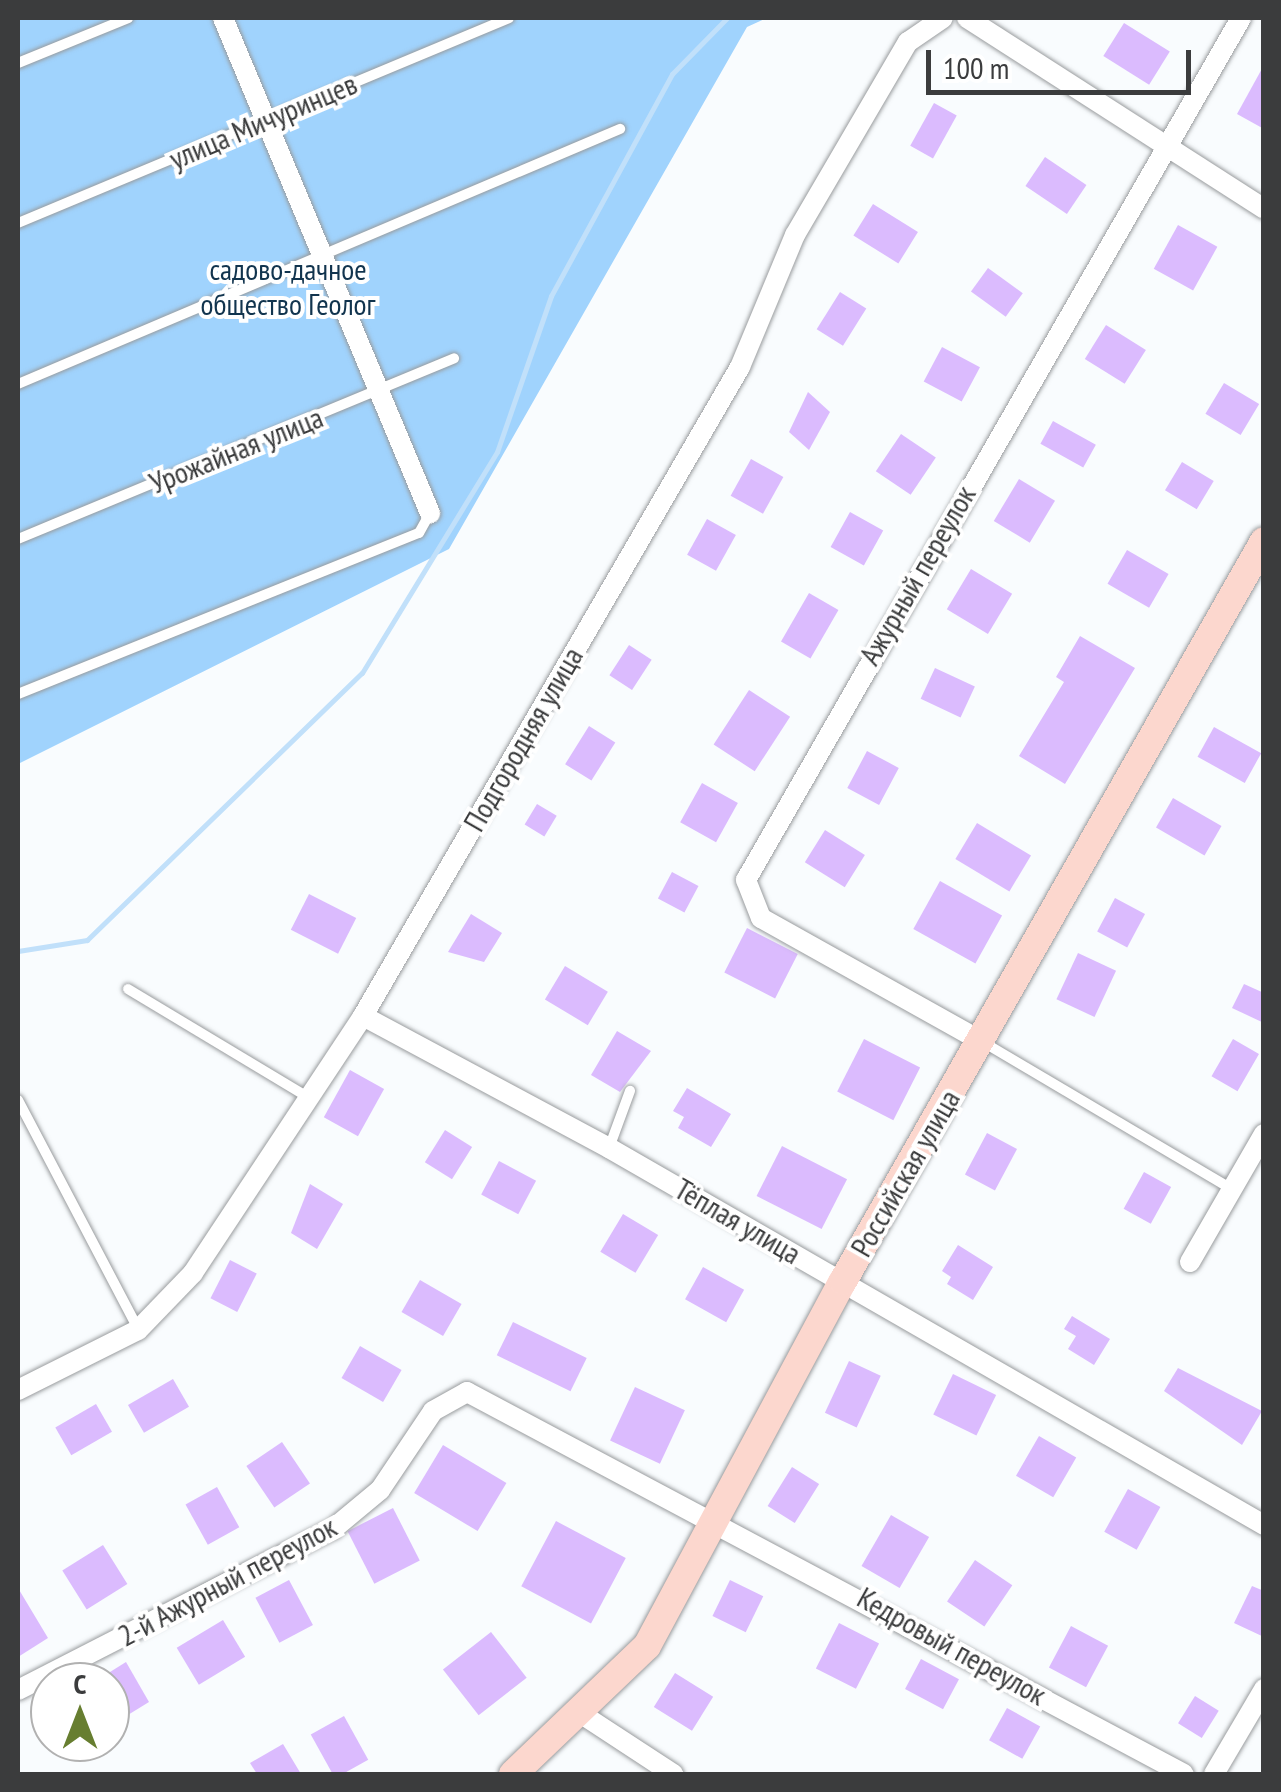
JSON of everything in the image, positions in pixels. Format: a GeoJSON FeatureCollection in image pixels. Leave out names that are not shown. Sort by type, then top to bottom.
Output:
{"type":"FeatureCollection","features":[{"type":"Feature","properties":{"kind":"street"},"geometry":{"type":"LineString","coordinates":[[223,18],[430,513]]}},
{"type":"Feature","properties":{"kind":"street","name":"Подгородняя улица"},"geometry":{"type":"LineString","coordinates":[[18,1390],[138,1330],[193,1274],[306,1096],[363,1016],[740,366],[812,206],[908,42],[944,18]]}},
{"type":"Feature","properties":{"kind":"street"},"geometry":{"type":"LineString","coordinates":[[967,18],[1264,209]]}},
{"type":"Feature","properties":{"kind":"street","name":"Ажурный переулок"},"geometry":{"type":"LineString","coordinates":[[981,1041],[761,918],[746,880],[1241,18]]}},
{"type":"Feature","properties":{"kind":"street","name":"Российская улица"},"geometry":{"type":"LineString","coordinates":[[512,1774],[584,1715],[647,1646],[718,1521],[843,1281],[1264,541]]}},
{"type":"Feature","properties":{"kind":"street","name":"Тёплая улица"},"geometry":{"type":"LineString","coordinates":[[363,1016],[609,1148],[1264,1524]]}},
{"type":"Feature","properties":{"kind":"street"},"geometry":{"type":"LineString","coordinates":[[1190,1262],[1264,1134]]}},
{"type":"Feature","properties":{"kind":"street","name":"2-й Ажурный переулок"},"geometry":{"type":"LineString","coordinates":[[18,1690],[333,1529],[380,1490],[448,1397],[483,1396],[718,1521]]}},
{"type":"Feature","properties":{"kind":"street","name":"Кедровый переулок"},"geometry":{"type":"LineString","coordinates":[[718,1521],[1184,1774]]}},
{"type":"Feature","properties":{"kind":"street"},"geometry":{"type":"LineString","coordinates":[[1214,1774],[1264,1689]]}},
{"type":"Feature","properties":{"kind":"street"},"geometry":{"type":"LineString","coordinates":[[584,1715],[672,1774]]}},
{"type":"Feature","properties":{"kind":"lane"},"geometry":{"type":"LineString","coordinates":[[18,63],[128,18]]}},
{"type":"Feature","properties":{"kind":"lane","name":"улица Мичуринцев"},"geometry":{"type":"LineString","coordinates":[[18,222],[509,18]]}},
{"type":"Feature","properties":{"kind":"lane"},"geometry":{"type":"LineString","coordinates":[[18,384],[620,129]]}},
{"type":"Feature","properties":{"kind":"lane","name":"Урожайная улица"},"geometry":{"type":"LineString","coordinates":[[18,539],[454,358]]}},
{"type":"Feature","properties":{"kind":"lane"},"geometry":{"type":"LineString","coordinates":[[18,694],[418,533],[430,513]]}},
{"type":"Feature","properties":{"kind":"lane"},"geometry":{"type":"LineString","coordinates":[[128,989],[306,1096]]}},
{"type":"Feature","properties":{"kind":"lane"},"geometry":{"type":"LineString","coordinates":[[981,1041],[1232,1189]]}},
{"type":"Feature","properties":{"kind":"lane"},"geometry":{"type":"LineString","coordinates":[[609,1148],[630,1091]]}},
{"type":"Feature","properties":{"kind":"lane"},"geometry":{"type":"LineString","coordinates":[[18,1100],[138,1330]]}},
{"type":"Feature","properties":{"kind":"green space","name":"садово-дачное общество Геолог"},"geometry":{"type":"Polygon","coordinates":[[[18,18],[767,18],[747,27],[449,549],[18,764],[18,18]]]}},
{"type":"Feature","properties":{"kind":"building"},"geometry":{"type":"Polygon","coordinates":[[[1124,23],[1170,52],[1149,85],[1103,56],[1124,23]]]}},
{"type":"Feature","properties":{"kind":"building"},"geometry":{"type":"Polygon","coordinates":[[[1264,65],[1264,129],[1237,114],[1264,65]]]}},
{"type":"Feature","properties":{"kind":"building"},"geometry":{"type":"Polygon","coordinates":[[[934,103],[957,116],[933,158],[910,146],[934,103]]]}},
{"type":"Feature","properties":{"kind":"building"},"geometry":{"type":"Polygon","coordinates":[[[1045,157],[1086,185],[1067,214],[1025,186],[1045,157]]]}},
{"type":"Feature","properties":{"kind":"building"},"geometry":{"type":"Polygon","coordinates":[[[873,204],[918,232],[898,263],[853,235],[873,204]]]}},
{"type":"Feature","properties":{"kind":"building"},"geometry":{"type":"Polygon","coordinates":[[[1178,225],[1217,247],[1193,291],[1154,269],[1178,225]]]}},
{"type":"Feature","properties":{"kind":"building"},"geometry":{"type":"Polygon","coordinates":[[[988,268],[1023,293],[1006,317],[971,291],[988,268]]]}},
{"type":"Feature","properties":{"kind":"building"},"geometry":{"type":"Polygon","coordinates":[[[840,292],[866,308],[843,346],[817,329],[840,292]]]}},
{"type":"Feature","properties":{"kind":"building"},"geometry":{"type":"Polygon","coordinates":[[[1106,325],[1146,350],[1125,384],[1085,359],[1106,325]]]}},
{"type":"Feature","properties":{"kind":"building"},"geometry":{"type":"Polygon","coordinates":[[[942,347],[980,367],[962,402],[924,381],[942,347]]]}},
{"type":"Feature","properties":{"kind":"building"},"geometry":{"type":"Polygon","coordinates":[[[1224,383],[1259,404],[1241,435],[1205,414],[1224,383]]]}},
{"type":"Feature","properties":{"kind":"building"},"geometry":{"type":"Polygon","coordinates":[[[808,392],[830,412],[809,450],[789,432],[808,392]]]}},
{"type":"Feature","properties":{"kind":"building"},"geometry":{"type":"Polygon","coordinates":[[[1053,421],[1096,445],[1083,467],[1040,444],[1053,421]]]}},
{"type":"Feature","properties":{"kind":"building"},"geometry":{"type":"Polygon","coordinates":[[[901,434],[936,457],[911,495],[876,471],[901,434]]]}},
{"type":"Feature","properties":{"kind":"building"},"geometry":{"type":"Polygon","coordinates":[[[751,459],[783,477],[763,514],[731,496],[751,459]]]}},
{"type":"Feature","properties":{"kind":"building"},"geometry":{"type":"Polygon","coordinates":[[[1182,462],[1214,481],[1197,509],[1165,490],[1182,462]]]}},
{"type":"Feature","properties":{"kind":"building"},"geometry":{"type":"Polygon","coordinates":[[[1019,479],[1055,501],[1030,543],[994,521],[1019,479]]]}},
{"type":"Feature","properties":{"kind":"building"},"geometry":{"type":"Polygon","coordinates":[[[850,512],[883,530],[864,565],[831,547],[850,512]]]}},
{"type":"Feature","properties":{"kind":"building"},"geometry":{"type":"Polygon","coordinates":[[[707,519],[736,535],[716,571],[687,555],[707,519]]]}},
{"type":"Feature","properties":{"kind":"building"},"geometry":{"type":"Polygon","coordinates":[[[1127,550],[1169,574],[1149,608],[1108,584],[1127,550]]]}},
{"type":"Feature","properties":{"kind":"building"},"geometry":{"type":"Polygon","coordinates":[[[971,569],[1012,594],[988,634],[947,609],[971,569]]]}},
{"type":"Feature","properties":{"kind":"building"},"geometry":{"type":"Polygon","coordinates":[[[809,593],[838,610],[810,658],[781,641],[809,593]]]}},
{"type":"Feature","properties":{"kind":"building"},"geometry":{"type":"Polygon","coordinates":[[[1080,636],[1135,668],[1065,784],[1019,756],[1064,682],[1056,677],[1080,636]]]}},
{"type":"Feature","properties":{"kind":"building"},"geometry":{"type":"Polygon","coordinates":[[[629,645],[652,660],[632,690],[609,675],[629,645]]]}},
{"type":"Feature","properties":{"kind":"building"},"geometry":{"type":"Polygon","coordinates":[[[935,668],[975,687],[961,717],[921,699],[935,668]]]}},
{"type":"Feature","properties":{"kind":"building"},"geometry":{"type":"Polygon","coordinates":[[[749,690],[790,717],[755,771],[714,745],[749,690]]]}},
{"type":"Feature","properties":{"kind":"building"},"geometry":{"type":"Polygon","coordinates":[[[589,726],[615,742],[591,781],[565,764],[589,726]]]}},
{"type":"Feature","properties":{"kind":"building"},"geometry":{"type":"Polygon","coordinates":[[[1214,727],[1261,753],[1245,783],[1198,757],[1214,727]]]}},
{"type":"Feature","properties":{"kind":"building"},"geometry":{"type":"Polygon","coordinates":[[[867,751],[899,768],[879,805],[847,788],[867,751]]]}},
{"type":"Feature","properties":{"kind":"building"},"geometry":{"type":"Polygon","coordinates":[[[702,783],[738,803],[716,842],[680,822],[702,783]]]}},
{"type":"Feature","properties":{"kind":"building"},"geometry":{"type":"Polygon","coordinates":[[[1173,798],[1221,826],[1204,855],[1156,827],[1173,798]]]}},
{"type":"Feature","properties":{"kind":"building"},"geometry":{"type":"Polygon","coordinates":[[[537,804],[557,816],[544,836],[525,825],[537,804]]]}},
{"type":"Feature","properties":{"kind":"building"},"geometry":{"type":"Polygon","coordinates":[[[977,823],[1031,855],[1009,891],[955,859],[977,823]]]}},
{"type":"Feature","properties":{"kind":"building"},"geometry":{"type":"Polygon","coordinates":[[[825,830],[865,855],[845,887],[805,862],[825,830]]]}},
{"type":"Feature","properties":{"kind":"building"},"geometry":{"type":"Polygon","coordinates":[[[672,872],[698,886],[684,913],[658,898],[672,872]]]}},
{"type":"Feature","properties":{"kind":"building"},"geometry":{"type":"Polygon","coordinates":[[[940,881],[1002,915],[975,964],[913,929],[940,881]]]}},
{"type":"Feature","properties":{"kind":"building"},"geometry":{"type":"Polygon","coordinates":[[[309,894],[356,918],[338,954],[291,930],[309,894]]]}},
{"type":"Feature","properties":{"kind":"building"},"geometry":{"type":"Polygon","coordinates":[[[1115,898],[1145,914],[1127,948],[1097,932],[1115,898]]]}},
{"type":"Feature","properties":{"kind":"building"},"geometry":{"type":"Polygon","coordinates":[[[471,914],[502,933],[484,962],[448,952],[471,914]]]}},
{"type":"Feature","properties":{"kind":"building"},"geometry":{"type":"Polygon","coordinates":[[[747,928],[798,954],[775,998],[724,973],[747,928]]]}},
{"type":"Feature","properties":{"kind":"building"},"geometry":{"type":"Polygon","coordinates":[[[1078,953],[1116,971],[1095,1017],[1056,999],[1078,953]]]}},
{"type":"Feature","properties":{"kind":"building"},"geometry":{"type":"Polygon","coordinates":[[[565,966],[608,992],[588,1025],[545,999],[565,966]]]}},
{"type":"Feature","properties":{"kind":"building"},"geometry":{"type":"Polygon","coordinates":[[[1244,984],[1264,993],[1264,1023],[1232,1008],[1244,984]]]}},
{"type":"Feature","properties":{"kind":"building"},"geometry":{"type":"Polygon","coordinates":[[[617,1031],[651,1051],[620,1092],[591,1075],[617,1031]]]}},
{"type":"Feature","properties":{"kind":"building"},"geometry":{"type":"Polygon","coordinates":[[[864,1039],[920,1068],[893,1120],[837,1092],[864,1039]]]}},
{"type":"Feature","properties":{"kind":"building"},"geometry":{"type":"Polygon","coordinates":[[[1233,1039],[1259,1054],[1237,1091],[1212,1076],[1233,1039]]]}},
{"type":"Feature","properties":{"kind":"building"},"geometry":{"type":"Polygon","coordinates":[[[350,1070],[384,1089],[358,1136],[324,1117],[350,1070]]]}},
{"type":"Feature","properties":{"kind":"building"},"geometry":{"type":"Polygon","coordinates":[[[687,1088],[731,1114],[711,1147],[678,1128],[684,1117],[673,1111],[687,1088]]]}},
{"type":"Feature","properties":{"kind":"building"},"geometry":{"type":"Polygon","coordinates":[[[445,1130],[472,1147],[452,1179],[425,1162],[445,1130]]]}},
{"type":"Feature","properties":{"kind":"building"},"geometry":{"type":"Polygon","coordinates":[[[987,1133],[1017,1149],[995,1190],[965,1174],[987,1133]]]}},
{"type":"Feature","properties":{"kind":"building"},"geometry":{"type":"Polygon","coordinates":[[[782,1146],[847,1179],[822,1229],[757,1196],[782,1146]]]}},
{"type":"Feature","properties":{"kind":"building"},"geometry":{"type":"Polygon","coordinates":[[[499,1161],[536,1181],[518,1214],[481,1195],[499,1161]]]}},
{"type":"Feature","properties":{"kind":"building"},"geometry":{"type":"Polygon","coordinates":[[[1144,1172],[1171,1187],[1151,1224],[1124,1209],[1144,1172]]]}},
{"type":"Feature","properties":{"kind":"building"},"geometry":{"type":"Polygon","coordinates":[[[310,1184],[343,1204],[317,1249],[291,1233],[310,1184]]]}},
{"type":"Feature","properties":{"kind":"building"},"geometry":{"type":"Polygon","coordinates":[[[623,1214],[658,1235],[635,1273],[600,1252],[623,1214]]]}},
{"type":"Feature","properties":{"kind":"building"},"geometry":{"type":"Polygon","coordinates":[[[958,1245],[993,1267],[973,1300],[947,1284],[951,1277],[942,1271],[958,1245]]]}},
{"type":"Feature","properties":{"kind":"building"},"geometry":{"type":"Polygon","coordinates":[[[230,1260],[257,1274],[237,1312],[210,1298],[230,1260]]]}},
{"type":"Feature","properties":{"kind":"building"},"geometry":{"type":"Polygon","coordinates":[[[703,1267],[744,1290],[726,1322],[685,1299],[703,1267]]]}},
{"type":"Feature","properties":{"kind":"building"},"geometry":{"type":"Polygon","coordinates":[[[420,1280],[462,1304],[443,1336],[402,1312],[420,1280]]]}},
{"type":"Feature","properties":{"kind":"building"},"geometry":{"type":"Polygon","coordinates":[[[1072,1316],[1110,1339],[1094,1365],[1068,1349],[1076,1336],[1064,1329],[1072,1316]]]}},
{"type":"Feature","properties":{"kind":"building"},"geometry":{"type":"Polygon","coordinates":[[[513,1322],[587,1358],[570,1391],[497,1355],[513,1322]]]}},
{"type":"Feature","properties":{"kind":"building"},"geometry":{"type":"Polygon","coordinates":[[[360,1346],[402,1370],[383,1402],[342,1378],[360,1346]]]}},
{"type":"Feature","properties":{"kind":"building"},"geometry":{"type":"Polygon","coordinates":[[[849,1361],[881,1376],[857,1427],[825,1413],[849,1361]]]}},
{"type":"Feature","properties":{"kind":"building"},"geometry":{"type":"Polygon","coordinates":[[[1178,1368],[1262,1411],[1242,1445],[1164,1391],[1178,1368]]]}},
{"type":"Feature","properties":{"kind":"building"},"geometry":{"type":"Polygon","coordinates":[[[953,1374],[996,1395],[976,1435],[933,1414],[953,1374]]]}},
{"type":"Feature","properties":{"kind":"building"},"geometry":{"type":"Polygon","coordinates":[[[173,1379],[189,1407],[144,1433],[128,1405],[173,1379]]]}},
{"type":"Feature","properties":{"kind":"building"},"geometry":{"type":"Polygon","coordinates":[[[635,1387],[685,1410],[660,1464],[610,1440],[635,1387]]]}},
{"type":"Feature","properties":{"kind":"building"},"geometry":{"type":"Polygon","coordinates":[[[96,1404],[112,1432],[71,1455],[55,1428],[96,1404]]]}},
{"type":"Feature","properties":{"kind":"building"},"geometry":{"type":"Polygon","coordinates":[[[1039,1436],[1076,1458],[1053,1497],[1016,1476],[1039,1436]]]}},
{"type":"Feature","properties":{"kind":"building"},"geometry":{"type":"Polygon","coordinates":[[[282,1442],[310,1483],[274,1507],[246,1466],[282,1442]]]}},
{"type":"Feature","properties":{"kind":"building"},"geometry":{"type":"Polygon","coordinates":[[[443,1445],[506,1483],[478,1531],[414,1493],[443,1445]]]}},
{"type":"Feature","properties":{"kind":"building"},"geometry":{"type":"Polygon","coordinates":[[[792,1467],[819,1484],[795,1523],[768,1506],[792,1467]]]}},
{"type":"Feature","properties":{"kind":"building"},"geometry":{"type":"Polygon","coordinates":[[[217,1487],[239,1527],[208,1545],[186,1504],[217,1487]]]}},
{"type":"Feature","properties":{"kind":"building"},"geometry":{"type":"Polygon","coordinates":[[[1128,1489],[1160,1507],[1137,1550],[1104,1532],[1128,1489]]]}},
{"type":"Feature","properties":{"kind":"building"},"geometry":{"type":"Polygon","coordinates":[[[393,1508],[420,1561],[374,1584],[348,1531],[393,1508]]]}},
{"type":"Feature","properties":{"kind":"building"},"geometry":{"type":"Polygon","coordinates":[[[891,1515],[929,1537],[900,1588],[862,1566],[891,1515]]]}},
{"type":"Feature","properties":{"kind":"building"},"geometry":{"type":"Polygon","coordinates":[[[556,1521],[626,1558],[591,1623],[521,1586],[556,1521]]]}},
{"type":"Feature","properties":{"kind":"building"},"geometry":{"type":"Polygon","coordinates":[[[103,1545],[127,1584],[87,1609],[62,1570],[103,1545]]]}},
{"type":"Feature","properties":{"kind":"building"},"geometry":{"type":"Polygon","coordinates":[[[975,1560],[1012,1585],[984,1627],[947,1601],[975,1560]]]}},
{"type":"Feature","properties":{"kind":"building"},"geometry":{"type":"Polygon","coordinates":[[[289,1580],[313,1625],[279,1643],[255,1598],[289,1580]]]}},
{"type":"Feature","properties":{"kind":"building"},"geometry":{"type":"Polygon","coordinates":[[[730,1580],[763,1596],[746,1632],[712,1616],[730,1580]]]}},
{"type":"Feature","properties":{"kind":"building"},"geometry":{"type":"Polygon","coordinates":[[[1252,1586],[1264,1591],[1264,1637],[1234,1623],[1252,1586]]]}},
{"type":"Feature","properties":{"kind":"building"},"geometry":{"type":"Polygon","coordinates":[[[18,1588],[48,1638],[18,1657],[18,1588]]]}},
{"type":"Feature","properties":{"kind":"building"},"geometry":{"type":"Polygon","coordinates":[[[223,1620],[245,1657],[199,1685],[177,1648],[223,1620]]]}},
{"type":"Feature","properties":{"kind":"building"},"geometry":{"type":"Polygon","coordinates":[[[839,1623],[879,1643],[856,1689],[816,1668],[839,1623]]]}},
{"type":"Feature","properties":{"kind":"building"},"geometry":{"type":"Polygon","coordinates":[[[1071,1626],[1108,1646],[1086,1687],[1049,1667],[1071,1626]]]}},
{"type":"Feature","properties":{"kind":"building"},"geometry":{"type":"Polygon","coordinates":[[[491,1632],[527,1678],[479,1715],[443,1670],[491,1632]]]}},
{"type":"Feature","properties":{"kind":"building"},"geometry":{"type":"Polygon","coordinates":[[[921,1659],[959,1679],[943,1709],[905,1689],[921,1659]]]}},
{"type":"Feature","properties":{"kind":"building"},"geometry":{"type":"Polygon","coordinates":[[[130,1669],[149,1702],[130,1714],[130,1669]]]}},
{"type":"Feature","properties":{"kind":"building"},"geometry":{"type":"Polygon","coordinates":[[[675,1673],[713,1697],[692,1731],[654,1707],[675,1673]]]}},
{"type":"Feature","properties":{"kind":"building"},"geometry":{"type":"Polygon","coordinates":[[[1195,1696],[1219,1711],[1202,1738],[1178,1723],[1195,1696]]]}},
{"type":"Feature","properties":{"kind":"building"},"geometry":{"type":"Polygon","coordinates":[[[1007,1708],[1040,1726],[1022,1759],[989,1740],[1007,1708]]]}},
{"type":"Feature","properties":{"kind":"building"},"geometry":{"type":"Polygon","coordinates":[[[344,1716],[368,1760],[342,1774],[333,1774],[311,1734],[344,1716]]]}},
{"type":"Feature","properties":{"kind":"building"},"geometry":{"type":"Polygon","coordinates":[[[283,1744],[301,1774],[257,1774],[250,1763],[283,1744]]]}},
{"type":"Feature","properties":{"kind":"waterway"},"geometry":{"type":"LineString","coordinates":[[18,951],[87,940],[362,673],[497,452],[551,296],[672,74],[727,18]]}}]}
